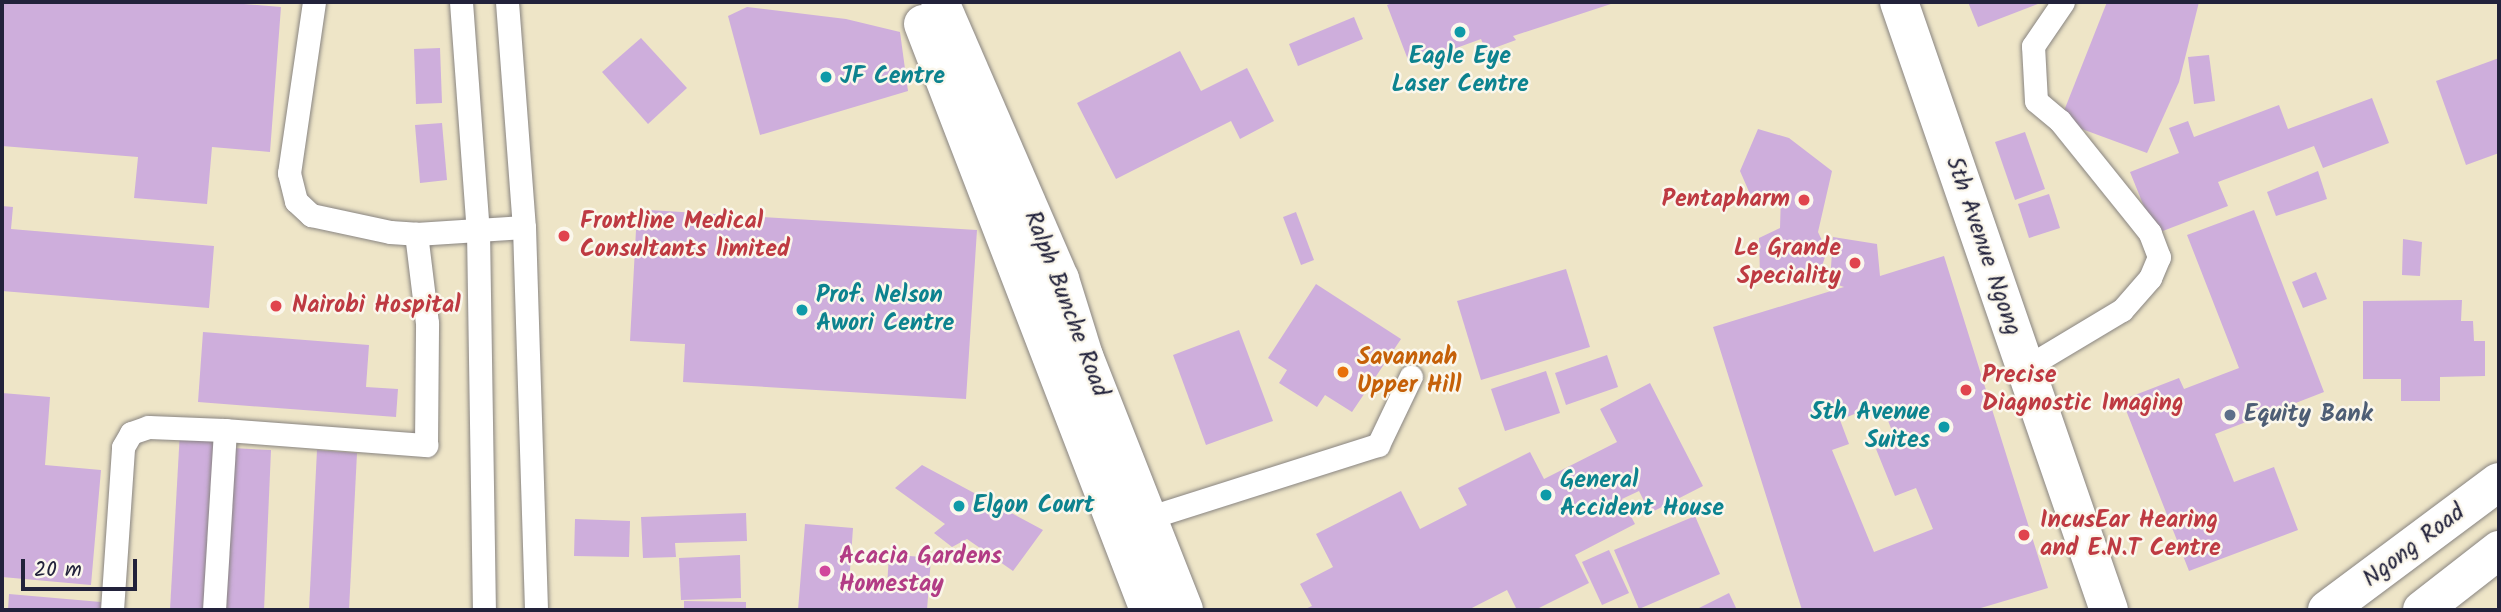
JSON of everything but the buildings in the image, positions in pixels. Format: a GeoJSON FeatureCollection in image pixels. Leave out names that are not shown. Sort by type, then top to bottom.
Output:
{"type":"FeatureCollection","features":[{"type":"Feature","properties":{"kind":"street","name":"Ralph Bunche Road"},"geometry":{"type":"LineString","coordinates":[[914,2],[1045,288]]}},
{"type":"Feature","properties":{"kind":"street","name":"Ralph Bunche Road"},"geometry":{"type":"LineString","coordinates":[[940,2],[1133,523],[1184,610]]}},
{"type":"Feature","properties":{"kind":"street","name":"5th Avenue Ngong"},"geometry":{"type":"LineString","coordinates":[[1899,2],[2109,610]]}},
{"type":"Feature","properties":{"kind":"street","name":"Ngong Road"},"geometry":{"type":"LineString","coordinates":[[2328,610],[2499,482]]}},
{"type":"Feature","properties":{"kind":"street","name":"Ralph Bunche Road"},"geometry":{"type":"LineString","coordinates":[[1133,523],[1149,610]]}},
{"type":"Feature","properties":{"kind":"street"},"geometry":{"type":"LineString","coordinates":[[2422,610],[2499,550]]}},
{"type":"Feature","properties":{"kind":"lane"},"geometry":{"type":"LineString","coordinates":[[314,2],[289,173],[296,201],[311,215],[416,234],[524,227]]}},
{"type":"Feature","properties":{"kind":"lane"},"geometry":{"type":"LineString","coordinates":[[461,2],[478,231],[484,610]]}},
{"type":"Feature","properties":{"kind":"lane"},"geometry":{"type":"LineString","coordinates":[[507,2],[524,227],[536,610]]}},
{"type":"Feature","properties":{"kind":"lane"},"geometry":{"type":"LineString","coordinates":[[2025,368],[2122,310],[2150,278],[2159,257],[2150,233],[2060,121],[2036,102],[2033,46],[2063,2]]}},
{"type":"Feature","properties":{"kind":"lane"},"geometry":{"type":"LineString","coordinates":[[112,610],[123,447],[131,433],[148,427],[225,430],[426,445],[427,323],[416,234]]}},
{"type":"Feature","properties":{"kind":"lane"},"geometry":{"type":"LineString","coordinates":[[1133,523],[1378,445],[1411,376]]}},
{"type":"Feature","properties":{"kind":"lane"},"geometry":{"type":"LineString","coordinates":[[215,610],[225,430]]}},
{"type":"Feature","properties":{"kind":"place","name":"Eagle Eye Laser Centre"},"geometry":{"type":"Point","coordinates":[1460,32]}},
{"type":"Feature","properties":{"kind":"place","name":"JF Centre"},"geometry":{"type":"Point","coordinates":[826,77]}},
{"type":"Feature","properties":{"kind":"place","name":"Pentapharm"},"geometry":{"type":"Point","coordinates":[1804,200]}},
{"type":"Feature","properties":{"kind":"place","name":"Frontline Medical Consultants limited"},"geometry":{"type":"Point","coordinates":[564,236]}},
{"type":"Feature","properties":{"kind":"place","name":"Le Grande Speciality"},"geometry":{"type":"Point","coordinates":[1855,263]}},
{"type":"Feature","properties":{"kind":"place","name":"Nairobi Hospital"},"geometry":{"type":"Point","coordinates":[276,306]}},
{"type":"Feature","properties":{"kind":"place","name":"Prof. Nelson Awori Centre"},"geometry":{"type":"Point","coordinates":[802,310]}},
{"type":"Feature","properties":{"kind":"place","name":"Savannah Upper Hill"},"geometry":{"type":"Point","coordinates":[1343,372]}},
{"type":"Feature","properties":{"kind":"place","name":"Precise Diagnostic Imaging"},"geometry":{"type":"Point","coordinates":[1966,390]}},
{"type":"Feature","properties":{"kind":"place","name":"Equity Bank"},"geometry":{"type":"Point","coordinates":[2230,415]}},
{"type":"Feature","properties":{"kind":"place","name":"5th Avenue Suites"},"geometry":{"type":"Point","coordinates":[1944,427]}},
{"type":"Feature","properties":{"kind":"place","name":"General Accident House"},"geometry":{"type":"Point","coordinates":[1546,495]}},
{"type":"Feature","properties":{"kind":"place","name":"Elgon Court"},"geometry":{"type":"Point","coordinates":[959,506]}},
{"type":"Feature","properties":{"kind":"place","name":"IncusEar Hearing and E.N.T Centre"},"geometry":{"type":"Point","coordinates":[2024,535]}},
{"type":"Feature","properties":{"kind":"place","name":"Acacia Gardens Homestay"},"geometry":{"type":"Point","coordinates":[825,571]}}]}
